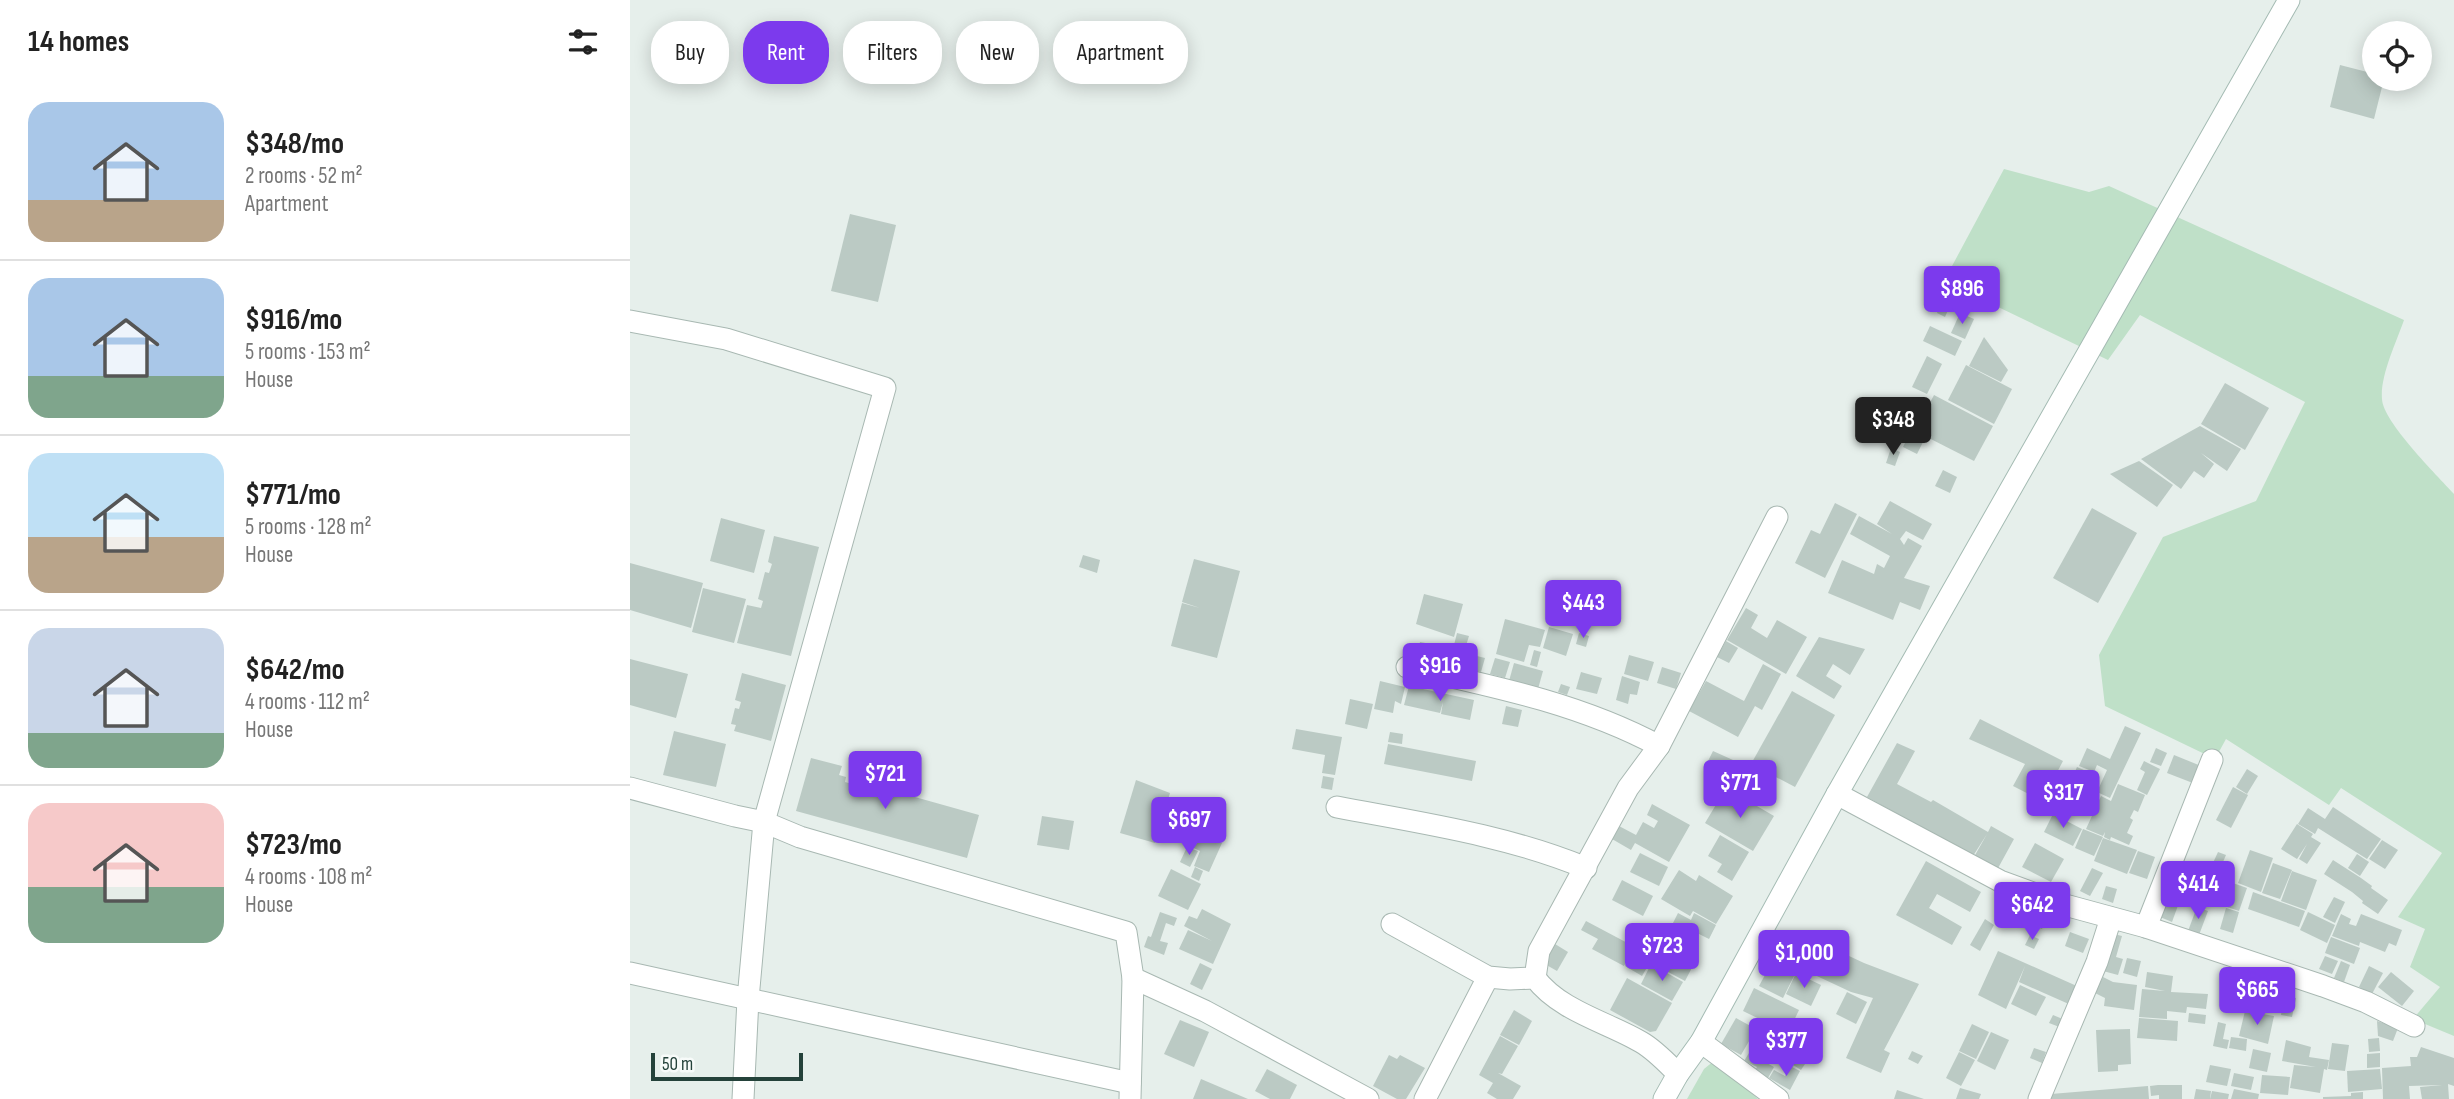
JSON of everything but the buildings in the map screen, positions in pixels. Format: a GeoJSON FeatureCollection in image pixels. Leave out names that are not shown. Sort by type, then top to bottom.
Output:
{"type":"FeatureCollection","features":[{"type":"Feature","properties":{"kind":"street"},"geometry":{"type":"LineString","coordinates":[[1664,1099],[1701,1042],[1837,794],[2289,0]]}},
{"type":"Feature","properties":{"kind":"street"},"geometry":{"type":"LineString","coordinates":[[630,321],[726,339],[885,388],[764,822],[748,999],[743,1099]]}},
{"type":"Feature","properties":{"kind":"street"},"geometry":{"type":"LineString","coordinates":[[1678,1074],[1643,1043],[1562,1002],[1545,990],[1535,978],[1539,951],[1628,788],[1659,746],[1777,517]]}},
{"type":"Feature","properties":{"kind":"street"},"geometry":{"type":"LineString","coordinates":[[1407,667],[1499,688],[1583,712],[1628,729],[1659,746]]}},
{"type":"Feature","properties":{"kind":"street"},"geometry":{"type":"LineString","coordinates":[[2146,927],[2212,760]]}},
{"type":"Feature","properties":{"kind":"street"},"geometry":{"type":"LineString","coordinates":[[630,788],[764,822],[800,837],[1126,932],[1133,978],[1130,1091],[630,973]]}},
{"type":"Feature","properties":{"kind":"street"},"geometry":{"type":"LineString","coordinates":[[1837,794],[2000,881],[2065,905],[2146,927],[2323,986],[2367,1002],[2414,1026]]}},
{"type":"Feature","properties":{"kind":"street"},"geometry":{"type":"LineString","coordinates":[[1337,807],[1476,833],[1545,851],[1586,868]]}},
{"type":"Feature","properties":{"kind":"street"},"geometry":{"type":"LineString","coordinates":[[2039,1099],[2097,962],[2111,918]]}},
{"type":"Feature","properties":{"kind":"street"},"geometry":{"type":"LineString","coordinates":[[1392,924],[1488,977],[1535,978]]}},
{"type":"Feature","properties":{"kind":"street"},"geometry":{"type":"LineString","coordinates":[[1425,1099],[1488,977]]}},
{"type":"Feature","properties":{"kind":"street"},"geometry":{"type":"LineString","coordinates":[[1133,978],[1205,1011],[1368,1099]]}},
{"type":"Feature","properties":{"kind":"street"},"geometry":{"type":"LineString","coordinates":[[1701,1042],[1778,1099]]}},
{"type":"Feature","properties":{"kind":"green space"},"geometry":{"type":"Polygon","coordinates":[[[2004,169],[2089,192],[2109,186],[2404,320],[2383,380],[2382,399],[2391,421],[2454,494],[2454,1036],[2413,1019],[2440,987],[2410,967],[2425,929],[2398,917],[2442,853],[2341,788],[2329,805],[2226,739],[2215,759],[2105,706],[2099,655],[2163,537],[2256,501],[2305,402],[2140,315],[2108,360],[1944,281],[2004,169]]]}},
{"type":"Feature","properties":{"kind":"green space"},"geometry":{"type":"Polygon","coordinates":[[[1715,1060],[1758,1099],[1687,1099],[1704,1069],[1715,1060]]]}}]}
